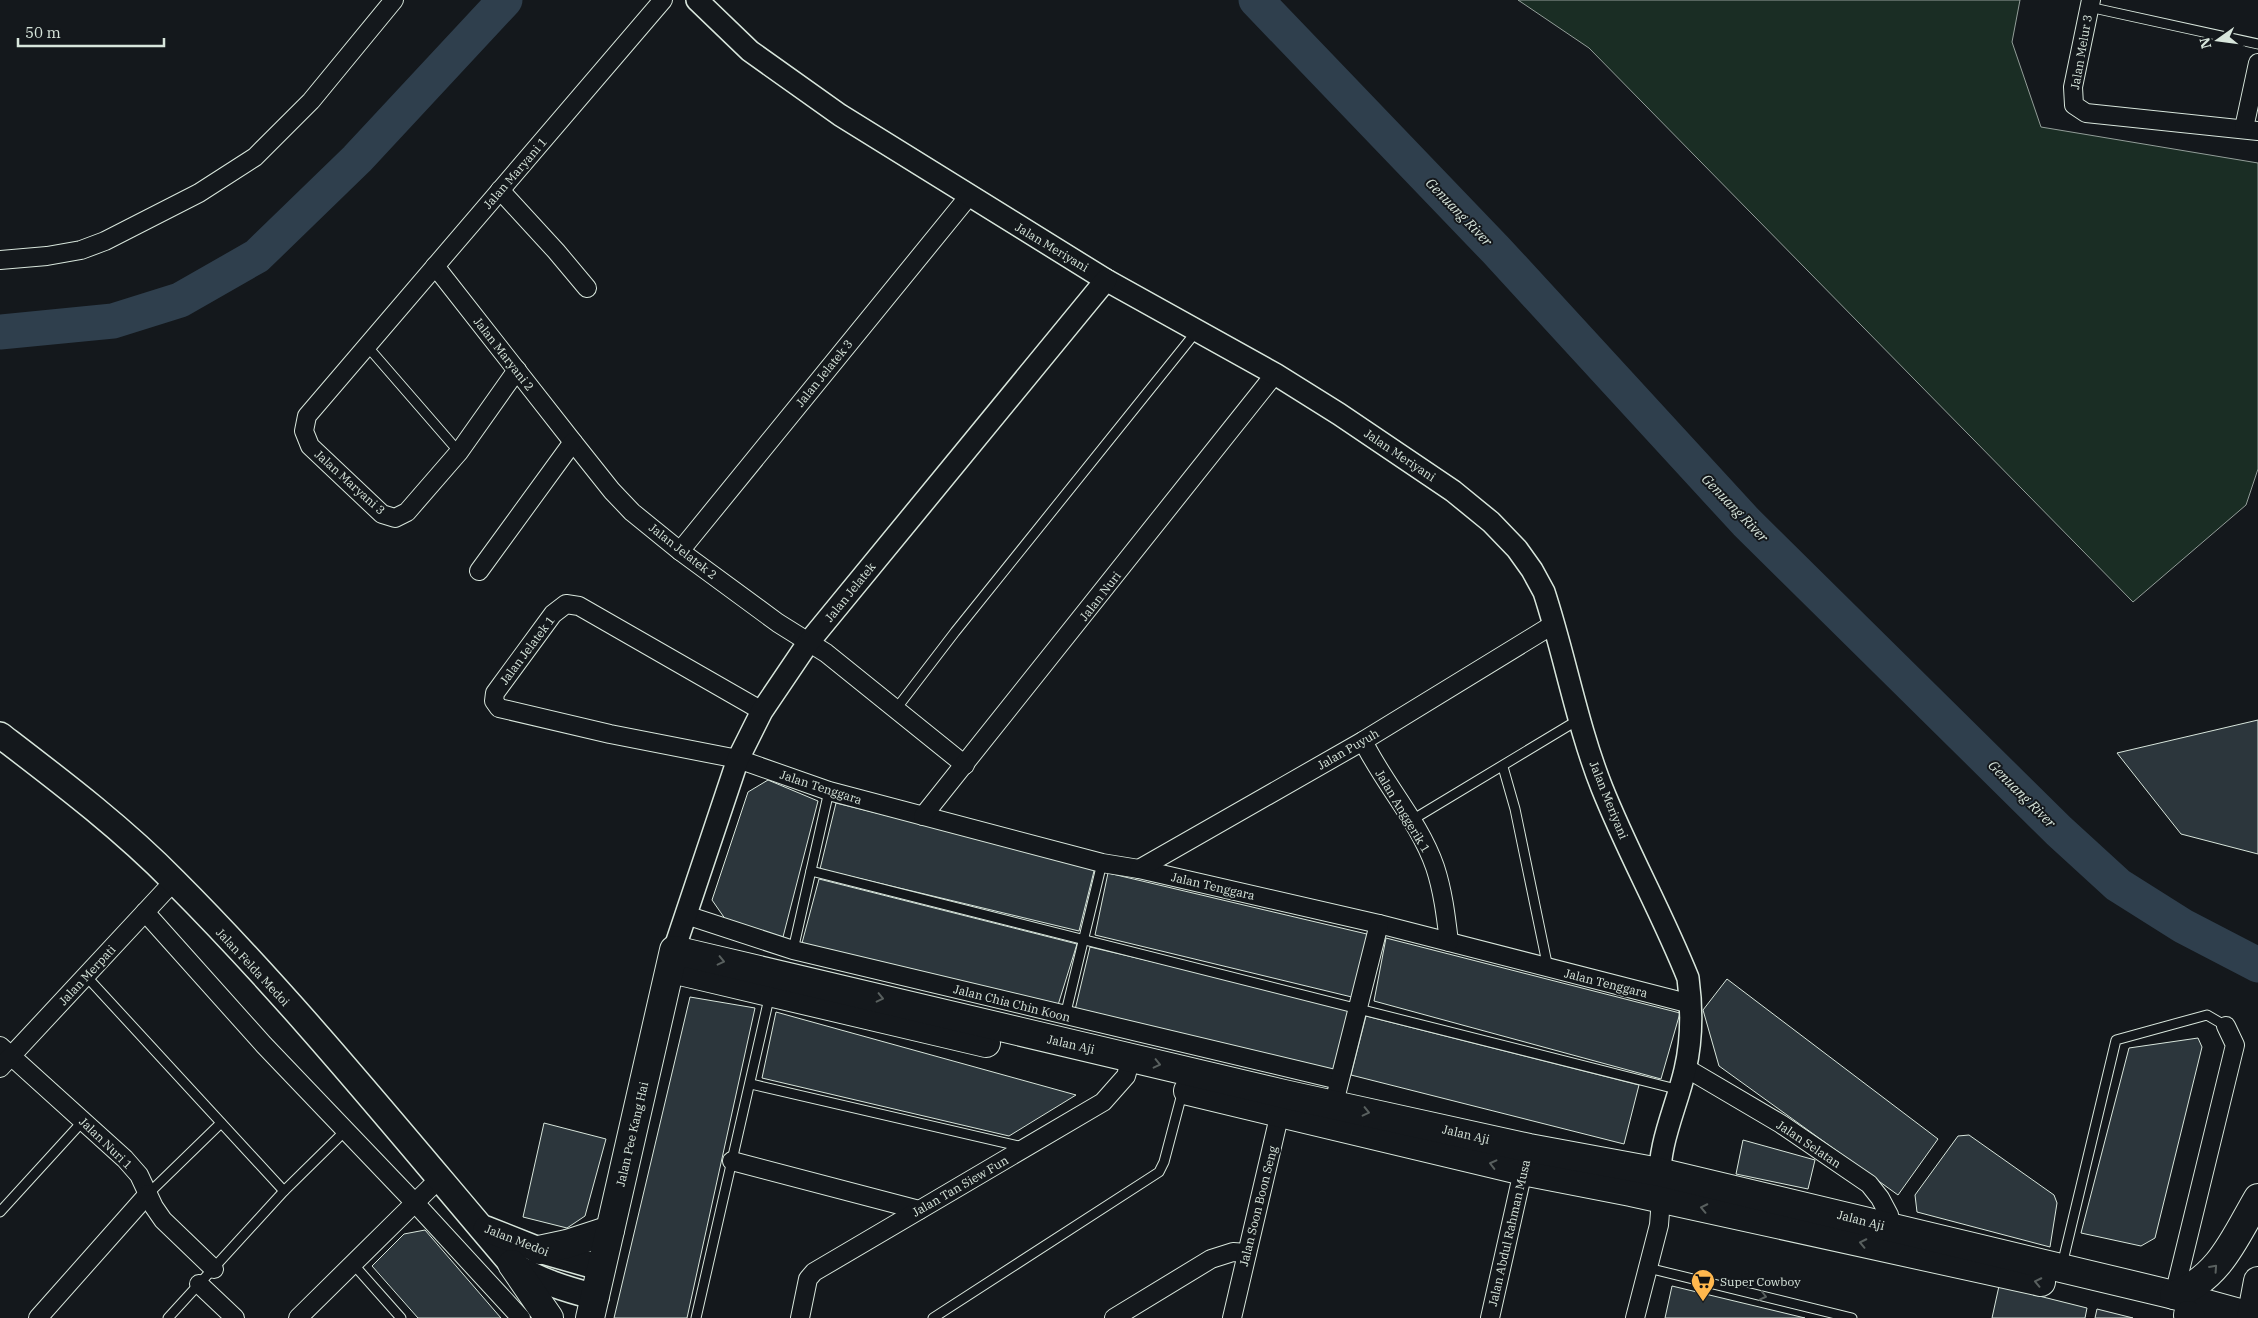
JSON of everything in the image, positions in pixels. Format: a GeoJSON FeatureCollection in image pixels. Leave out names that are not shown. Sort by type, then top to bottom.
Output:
{"type":"FeatureCollection","features":[{"type":"Feature","properties":{"kind":"main road","name":"Jalan Felda Medoi"},"geometry":{"type":"LineString","coordinates":[[0,735],[74,792],[130,839],[174,881],[358,1082],[480,1226]]}},
{"type":"Feature","properties":{"kind":"main road","name":"Jalan Aji"},"geometry":{"type":"LineString","coordinates":[[671,959],[1283,1104],[1334,1103],[1661,1198],[2062,1268],[2188,1311]]}},
{"type":"Feature","properties":{"kind":"main road","name":"Jalan Pee Kang Hai"},"geometry":{"type":"LineString","coordinates":[[593,1307],[671,959]]}},
{"type":"Feature","properties":{"kind":"main road","name":"Jalan Aji"},"geometry":{"type":"LineString","coordinates":[[1526,1160],[1659,1172],[1893,1239],[2188,1311],[2253,1317]]}},
{"type":"Feature","properties":{"kind":"main road"},"geometry":{"type":"LineString","coordinates":[[2188,1311],[2191,1288],[2207,1276],[2225,1256],[2258,1198]]}},
{"type":"Feature","properties":{"kind":"main road","name":"Jalan Medoi"},"geometry":{"type":"LineString","coordinates":[[480,1226],[506,1239],[602,1268]]}},
{"type":"Feature","properties":{"kind":"main road","name":"Jalan Medoi"},"geometry":{"type":"LineString","coordinates":[[480,1226],[512,1264],[531,1276],[593,1307]]}},
{"type":"Feature","properties":{"kind":"main road"},"geometry":{"type":"LineString","coordinates":[[538,1250],[567,1244],[610,1230]]}},
{"type":"Feature","properties":{"kind":"main road"},"geometry":{"type":"LineString","coordinates":[[512,1264],[549,1318]]}},
{"type":"Feature","properties":{"kind":"main road"},"geometry":{"type":"LineString","coordinates":[[2253,1317],[2258,1281]]}},
{"type":"Feature","properties":{"kind":"street"},"geometry":{"type":"LineString","coordinates":[[0,260],[47,256],[81,250],[105,241],[199,193],[255,157],[311,101],[394,0]]}},
{"type":"Feature","properties":{"kind":"street","name":"Jalan Maryani 1"},"geometry":{"type":"LineString","coordinates":[[367,346],[663,0]]}},
{"type":"Feature","properties":{"kind":"street","name":"Jalan Meriyani"},"geometry":{"type":"LineString","coordinates":[[697,0],[743,45],[772,68],[840,115],[1106,280],[1196,332],[1275,374],[1339,414],[1452,491],[1491,522],[1517,549],[1532,570],[1544,592],[1588,748],[1619,830],[1688,978],[1691,1004],[1686,1068],[1664,1140],[1659,1172],[1661,1198]]}},
{"type":"Feature","properties":{"kind":"street","name":"Jalan Melur 3"},"geometry":{"type":"LineString","coordinates":[[2090,3],[2073,88],[2074,105],[2086,113],[2251,129]]}},
{"type":"Feature","properties":{"kind":"street"},"geometry":{"type":"LineString","coordinates":[[2251,129],[2258,64]]}},
{"type":"Feature","properties":{"kind":"street"},"geometry":{"type":"LineString","coordinates":[[500,190],[587,288]]}},
{"type":"Feature","properties":{"kind":"street","name":"Jalan Jelatek 3"},"geometry":{"type":"LineString","coordinates":[[680,551],[969,196]]}},
{"type":"Feature","properties":{"kind":"street","name":"Jalan Maryani 2"},"geometry":{"type":"LineString","coordinates":[[435,266],[573,442]]}},
{"type":"Feature","properties":{"kind":"street","name":"Jalan Jelatek"},"geometry":{"type":"LineString","coordinates":[[671,959],[738,759],[762,711],[808,643],[1106,280]]}},
{"type":"Feature","properties":{"kind":"street","name":"Jalan Maryani 3"},"geometry":{"type":"LineString","coordinates":[[367,346],[307,416],[304,431],[310,446],[382,514],[395,518],[407,512],[459,452]]}},
{"type":"Feature","properties":{"kind":"street"},"geometry":{"type":"LineString","coordinates":[[459,452],[517,370]]}},
{"type":"Feature","properties":{"kind":"street","name":"Jalan Nuri"},"geometry":{"type":"LineString","coordinates":[[923,816],[1275,374]]}},
{"type":"Feature","properties":{"kind":"street"},"geometry":{"type":"LineString","coordinates":[[478,572],[573,442]]}},
{"type":"Feature","properties":{"kind":"street","name":"Jalan Jelatek 2"},"geometry":{"type":"LineString","coordinates":[[573,442],[612,491],[632,512],[680,551],[808,643],[826,653],[965,765]]}},
{"type":"Feature","properties":{"kind":"street","name":"Jalan Jelatek 1"},"geometry":{"type":"LineString","coordinates":[[738,759],[610,734],[499,708],[494,701],[495,693],[553,614],[566,604],[579,606],[762,711]]}},
{"type":"Feature","properties":{"kind":"street","name":"Jalan Puyuh"},"geometry":{"type":"LineString","coordinates":[[1139,869],[1363,741],[1554,624]]}},
{"type":"Feature","properties":{"kind":"street","name":"Jalan Anggerik 1"},"geometry":{"type":"LineString","coordinates":[[1363,741],[1412,820],[1435,866],[1442,894],[1449,942]]}},
{"type":"Feature","properties":{"kind":"street","name":"Jalan Tenggara"},"geometry":{"type":"LineString","coordinates":[[738,759],[829,791],[923,816],[1102,862],[1379,924],[1548,969],[1691,1004]]}},
{"type":"Feature","properties":{"kind":"street","name":"Jalan Merpati"},"geometry":{"type":"LineString","coordinates":[[4,1057],[86,976],[174,881]]}},
{"type":"Feature","properties":{"kind":"street"},"geometry":{"type":"LineString","coordinates":[[145,912],[257,1038],[416,1204],[521,1318]]}},
{"type":"Feature","properties":{"kind":"street","name":"Jalan Chia Chin Koon"},"geometry":{"type":"LineString","coordinates":[[686,915],[793,950],[1065,1016],[1334,1103]]}},
{"type":"Feature","properties":{"kind":"street"},"geometry":{"type":"LineString","coordinates":[[1334,1103],[1379,924]]}},
{"type":"Feature","properties":{"kind":"street"},"geometry":{"type":"LineString","coordinates":[[778,984],[793,950]]}},
{"type":"Feature","properties":{"kind":"street"},"geometry":{"type":"LineString","coordinates":[[2188,1311],[2235,1045],[2226,1026]]}},
{"type":"Feature","properties":{"kind":"street","name":"Jalan Nuri 1"},"geometry":{"type":"LineString","coordinates":[[4,1057],[125,1158],[139,1175],[163,1220],[214,1269]]}},
{"type":"Feature","properties":{"kind":"street","name":"Jalan Tan Siew Fun"},"geometry":{"type":"LineString","coordinates":[[800,1318],[808,1279],[814,1272],[1103,1102],[1128,1067]]}},
{"type":"Feature","properties":{"kind":"street","name":"Jalan Selatan"},"geometry":{"type":"LineString","coordinates":[[1686,1068],[1781,1124],[1868,1184],[1880,1198],[1889,1215],[1893,1239]]}},
{"type":"Feature","properties":{"kind":"street","name":"Jalan Soon Boon Seng"},"geometry":{"type":"LineString","coordinates":[[1232,1318],[1283,1104]]}},
{"type":"Feature","properties":{"kind":"street","name":"Jalan Abdul Rahman Musa"},"geometry":{"type":"LineString","coordinates":[[1490,1318],[1526,1160]]}},
{"type":"Feature","properties":{"kind":"street"},"geometry":{"type":"LineString","coordinates":[[732,1162],[920,1210]]}},
{"type":"Feature","properties":{"kind":"street"},"geometry":{"type":"LineString","coordinates":[[298,1318],[416,1204],[440,1178]]}},
{"type":"Feature","properties":{"kind":"street"},"geometry":{"type":"LineString","coordinates":[[38,1318],[148,1194]]}},
{"type":"Feature","properties":{"kind":"street"},"geometry":{"type":"LineString","coordinates":[[1635,1318],[1659,1225],[1661,1198]]}},
{"type":"Feature","properties":{"kind":"street"},"geometry":{"type":"LineString","coordinates":[[1114,1318],[1211,1259],[1234,1252],[1247,1253]]}},
{"type":"Feature","properties":{"kind":"street"},"geometry":{"type":"LineString","coordinates":[[199,1284],[235,1318]]}},
{"type":"Feature","properties":{"kind":"lane"},"geometry":{"type":"LineString","coordinates":[[2090,3],[2258,44]]}},
{"type":"Feature","properties":{"kind":"lane"},"geometry":{"type":"LineString","coordinates":[[896,710],[955,632],[1196,332]]}},
{"type":"Feature","properties":{"kind":"lane"},"geometry":{"type":"LineString","coordinates":[[367,346],[459,452]]}},
{"type":"Feature","properties":{"kind":"lane"},"geometry":{"type":"LineString","coordinates":[[1412,820],[1503,767],[1581,718]]}},
{"type":"Feature","properties":{"kind":"lane"},"geometry":{"type":"LineString","coordinates":[[1503,767],[1515,809],[1548,969]]}},
{"type":"Feature","properties":{"kind":"lane"},"geometry":{"type":"LineString","coordinates":[[793,950],[829,791]]}},
{"type":"Feature","properties":{"kind":"lane"},"geometry":{"type":"LineString","coordinates":[[1065,1016],[1102,862]]}},
{"type":"Feature","properties":{"kind":"lane"},"geometry":{"type":"LineString","coordinates":[[811,871],[1680,1090]]}},
{"type":"Feature","properties":{"kind":"lane"},"geometry":{"type":"LineString","coordinates":[[86,976],[284,1191]]}},
{"type":"Feature","properties":{"kind":"lane"},"geometry":{"type":"LineString","coordinates":[[696,1318],[750,1084],[778,984]]}},
{"type":"Feature","properties":{"kind":"lane"},"geometry":{"type":"LineString","coordinates":[[2062,1268],[2116,1040],[2207,1015],[2226,1026]]}},
{"type":"Feature","properties":{"kind":"lane"},"geometry":{"type":"LineString","coordinates":[[933,1318],[1159,1172],[1164,1162],[1185,1080]]}},
{"type":"Feature","properties":{"kind":"lane"},"geometry":{"type":"LineString","coordinates":[[750,1084],[1025,1148]]}},
{"type":"Feature","properties":{"kind":"lane"},"geometry":{"type":"LineString","coordinates":[[0,1212],[83,1121]]}},
{"type":"Feature","properties":{"kind":"lane"},"geometry":{"type":"LineString","coordinates":[[148,1194],[221,1123]]}},
{"type":"Feature","properties":{"kind":"lane"},"geometry":{"type":"LineString","coordinates":[[168,1318],[284,1191],[346,1130]]}},
{"type":"Feature","properties":{"kind":"lane"},"geometry":{"type":"LineString","coordinates":[[354,1265],[401,1318]]}},
{"type":"Feature","properties":{"kind":"lane"},"geometry":{"type":"LineString","coordinates":[[1648,1268],[1852,1318]]}},
{"type":"Feature","properties":{"kind":"green space"},"geometry":{"type":"Polygon","coordinates":[[[1518,0],[2020,0],[2012,42],[2041,127],[2258,163],[2258,469],[2246,505],[2133,602],[1589,48],[1518,0]]]}},
{"type":"Feature","properties":{"kind":"building"},"geometry":{"type":"Polygon","coordinates":[[[2258,720],[2258,854],[2181,834],[2117,753],[2258,720]]]}},
{"type":"Feature","properties":{"kind":"building"},"geometry":{"type":"Polygon","coordinates":[[[768,780],[818,801],[783,937],[728,923],[712,900],[748,792],[768,780]]]}},
{"type":"Feature","properties":{"kind":"building"},"geometry":{"type":"Polygon","coordinates":[[[836,803],[1095,867],[1079,931],[820,869],[836,803]]]}},
{"type":"Feature","properties":{"kind":"building"},"geometry":{"type":"Polygon","coordinates":[[[1108,873],[1371,935],[1356,998],[1095,935],[1108,873]]]}},
{"type":"Feature","properties":{"kind":"building"},"geometry":{"type":"Polygon","coordinates":[[[819,879],[1077,944],[1058,1005],[802,943],[819,879]]]}},
{"type":"Feature","properties":{"kind":"building"},"geometry":{"type":"Polygon","coordinates":[[[1386,938],[1680,1013],[1661,1079],[1374,1001],[1386,938]]]}},
{"type":"Feature","properties":{"kind":"building"},"geometry":{"type":"Polygon","coordinates":[[[1090,947],[1354,1009],[1337,1073],[1075,1010],[1090,947]]]}},
{"type":"Feature","properties":{"kind":"building"},"geometry":{"type":"Polygon","coordinates":[[[1727,979],[1938,1139],[1898,1195],[1719,1066],[1703,1010],[1727,979]]]}},
{"type":"Feature","properties":{"kind":"building"},"geometry":{"type":"Polygon","coordinates":[[[690,997],[755,1008],[687,1318],[614,1318],[690,997]]]}},
{"type":"Feature","properties":{"kind":"building"},"geometry":{"type":"Polygon","coordinates":[[[776,1012],[1076,1095],[1009,1136],[762,1078],[776,1012]]]}},
{"type":"Feature","properties":{"kind":"building"},"geometry":{"type":"Polygon","coordinates":[[[1366,1016],[1639,1085],[1624,1144],[1351,1075],[1366,1016]]]}},
{"type":"Feature","properties":{"kind":"building"},"geometry":{"type":"Polygon","coordinates":[[[2198,1038],[2202,1047],[2155,1238],[2141,1246],[2081,1233],[2129,1048],[2198,1038]]]}},
{"type":"Feature","properties":{"kind":"building"},"geometry":{"type":"Polygon","coordinates":[[[544,1123],[606,1139],[585,1216],[567,1228],[523,1217],[544,1123]]]}},
{"type":"Feature","properties":{"kind":"building"},"geometry":{"type":"Polygon","coordinates":[[[1969,1135],[2054,1195],[2057,1203],[2050,1247],[1917,1212],[1915,1195],[1958,1136],[1969,1135]]]}},
{"type":"Feature","properties":{"kind":"building"},"geometry":{"type":"Polygon","coordinates":[[[1743,1140],[1815,1160],[1808,1189],[1736,1174],[1743,1140]]]}},
{"type":"Feature","properties":{"kind":"building"},"geometry":{"type":"Polygon","coordinates":[[[425,1230],[501,1318],[418,1318],[372,1266],[404,1234],[425,1230]]]}},
{"type":"Feature","properties":{"kind":"building","name":"Super Cowboy"},"geometry":{"type":"Polygon","coordinates":[[[1672,1286],[1805,1318],[1665,1318],[1672,1286]]]}},
{"type":"Feature","properties":{"kind":"building"},"geometry":{"type":"Polygon","coordinates":[[[1999,1286],[2087,1308],[2085,1318],[1992,1318],[1999,1286]]]}},
{"type":"Feature","properties":{"kind":"building"},"geometry":{"type":"Polygon","coordinates":[[[2097,1309],[2133,1318],[2095,1318],[2097,1309]]]}},
{"type":"Feature","properties":{"kind":"waterway"},"geometry":{"type":"LineString","coordinates":[[0,332],[113,321],[180,300],[257,256],[357,159],[505,0]]}},
{"type":"Feature","properties":{"kind":"waterway","name":"Genuang River"},"geometry":{"type":"LineString","coordinates":[[1256,0],[1496,250],[1746,522],[2059,831],[2118,885],[2183,926],[2258,965]]}},
{"type":"Feature","properties":{"kind":"place","name":"Super Cowboy"},"geometry":{"type":"Point","coordinates":[1703,1302]}}]}
